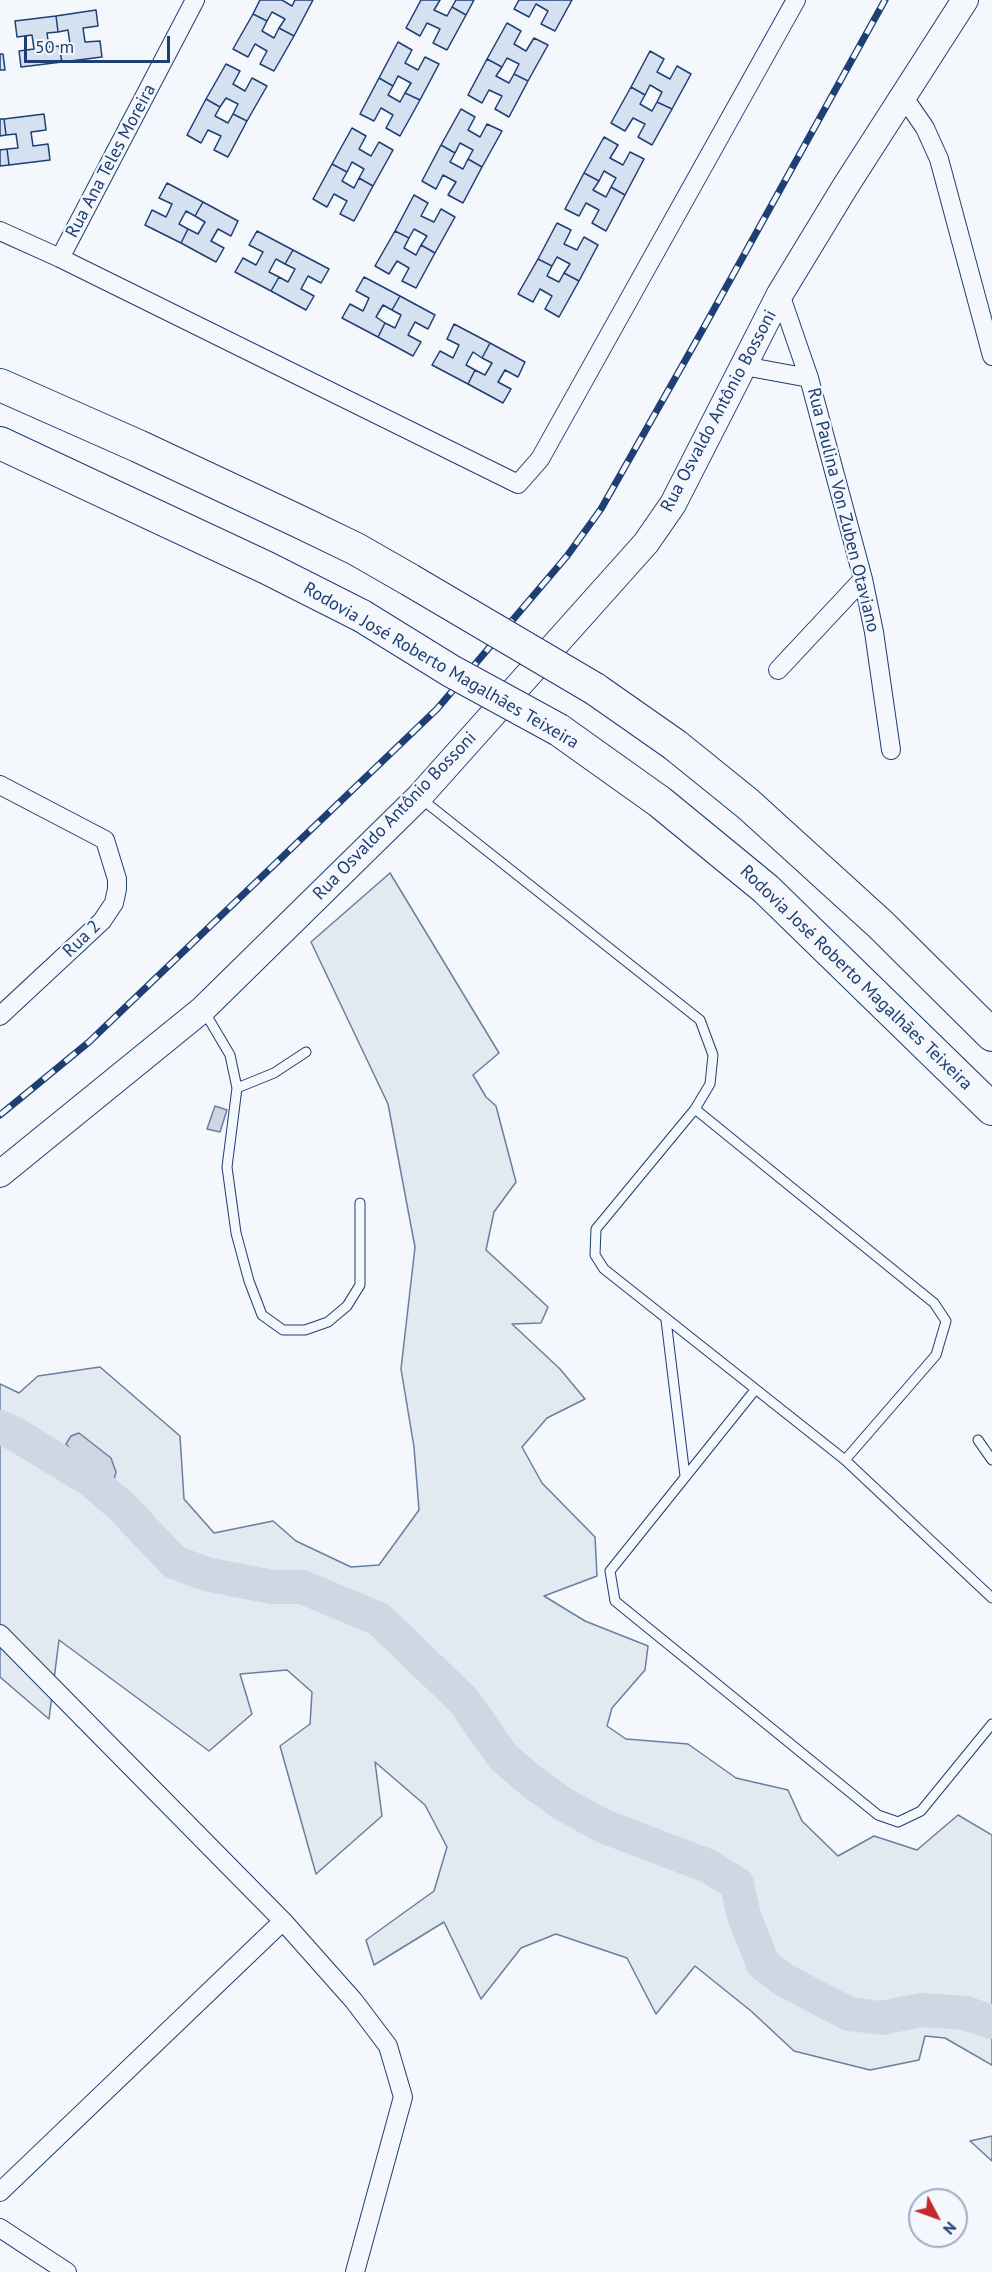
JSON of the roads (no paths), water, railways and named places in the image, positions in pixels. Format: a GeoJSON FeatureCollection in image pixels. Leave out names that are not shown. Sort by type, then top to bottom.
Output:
{"type":"FeatureCollection","features":[{"type":"Feature","properties":{"kind":"highway"},"geometry":{"type":"LineString","coordinates":[[0,385],[138,446],[357,549],[595,689],[675,745],[748,804],[856,902],[992,1035]]}},
{"type":"Feature","properties":{"kind":"highway","name":"Rodovia José Roberto Magalhães Teixeira"},"geometry":{"type":"LineString","coordinates":[[0,443],[267,568],[362,616],[451,671],[559,729],[660,802],[766,889],[992,1109]]}},
{"type":"Feature","properties":{"kind":"street","name":"Rua Ana Teles Moreira"},"geometry":{"type":"LineString","coordinates":[[60,258],[195,0]]}},
{"type":"Feature","properties":{"kind":"street"},"geometry":{"type":"LineString","coordinates":[[0,231],[60,258],[518,484],[540,459],[796,0]]}},
{"type":"Feature","properties":{"kind":"street","name":"Rua Osvaldo Antônio Bossoni"},"geometry":{"type":"LineString","coordinates":[[0,1173],[202,1009],[419,797],[646,543],[673,504],[780,294],[965,0]]}},
{"type":"Feature","properties":{"kind":"street"},"geometry":{"type":"LineString","coordinates":[[903,96],[925,128],[939,159],[992,356]]}},
{"type":"Feature","properties":{"kind":"street","name":"Rua Paulina Von Zuben Otaviano"},"geometry":{"type":"LineString","coordinates":[[780,294],[809,378],[863,579],[874,632],[891,750]]}},
{"type":"Feature","properties":{"kind":"street","name":"Rua Paulina Von Zuben Otaviano"},"geometry":{"type":"LineString","coordinates":[[744,366],[809,378]]}},
{"type":"Feature","properties":{"kind":"street"},"geometry":{"type":"LineString","coordinates":[[778,670],[863,579]]}},
{"type":"Feature","properties":{"kind":"street","name":"Rua 2"},"geometry":{"type":"LineString","coordinates":[[0,785],[105,840],[117,879],[114,903],[102,921],[0,1016]]}},
{"type":"Feature","properties":{"kind":"street"},"geometry":{"type":"LineString","coordinates":[[0,1634],[283,1921],[354,2001],[388,2046],[403,2097],[355,2272]]}},
{"type":"Feature","properties":{"kind":"street"},"geometry":{"type":"LineString","coordinates":[[0,2192],[283,1921]]}},
{"type":"Feature","properties":{"kind":"street"},"geometry":{"type":"LineString","coordinates":[[0,2229],[67,2272]]}},
{"type":"Feature","properties":{"kind":"lane"},"geometry":{"type":"LineString","coordinates":[[419,797],[700,1020],[713,1055],[710,1084],[695,1108],[597,1229],[595,1255],[604,1269],[845,1460],[992,1598]]}},
{"type":"Feature","properties":{"kind":"lane"},"geometry":{"type":"LineString","coordinates":[[202,1009],[224,1041],[230,1055],[237,1088],[227,1167],[236,1233],[249,1281],[262,1315],[283,1330],[305,1330],[328,1322],[347,1306],[360,1285],[360,1203]]}},
{"type":"Feature","properties":{"kind":"lane"},"geometry":{"type":"LineString","coordinates":[[237,1088],[274,1073],[306,1052]]}},
{"type":"Feature","properties":{"kind":"lane"},"geometry":{"type":"LineString","coordinates":[[695,1108],[934,1303],[946,1321],[936,1355],[845,1460]]}},
{"type":"Feature","properties":{"kind":"lane"},"geometry":{"type":"LineString","coordinates":[[666,1320],[685,1476]]}},
{"type":"Feature","properties":{"kind":"lane"},"geometry":{"type":"LineString","coordinates":[[755,1390],[610,1571],[615,1601],[878,1815],[898,1822],[921,1811],[992,1724]]}},
{"type":"Feature","properties":{"kind":"lane"},"geometry":{"type":"LineString","coordinates":[[978,1440],[992,1460]]}},
{"type":"Feature","properties":{"kind":"waterway"},"geometry":{"type":"LineString","coordinates":[[0,1427],[92,1481],[122,1507],[174,1562],[206,1574],[272,1587],[302,1587],[379,1619],[464,1701],[503,1757],[535,1784],[563,1804],[603,1826],[708,1866],[737,1884],[744,1916],[763,1964],[784,1980],[849,2014],[881,2018],[922,2010],[965,2013],[992,2022]]}},
{"type":"Feature","properties":{"kind":"railway"},"geometry":{"type":"LineString","coordinates":[[0,1115],[89,1042],[437,709],[567,556],[601,509],[885,0]]}}]}
